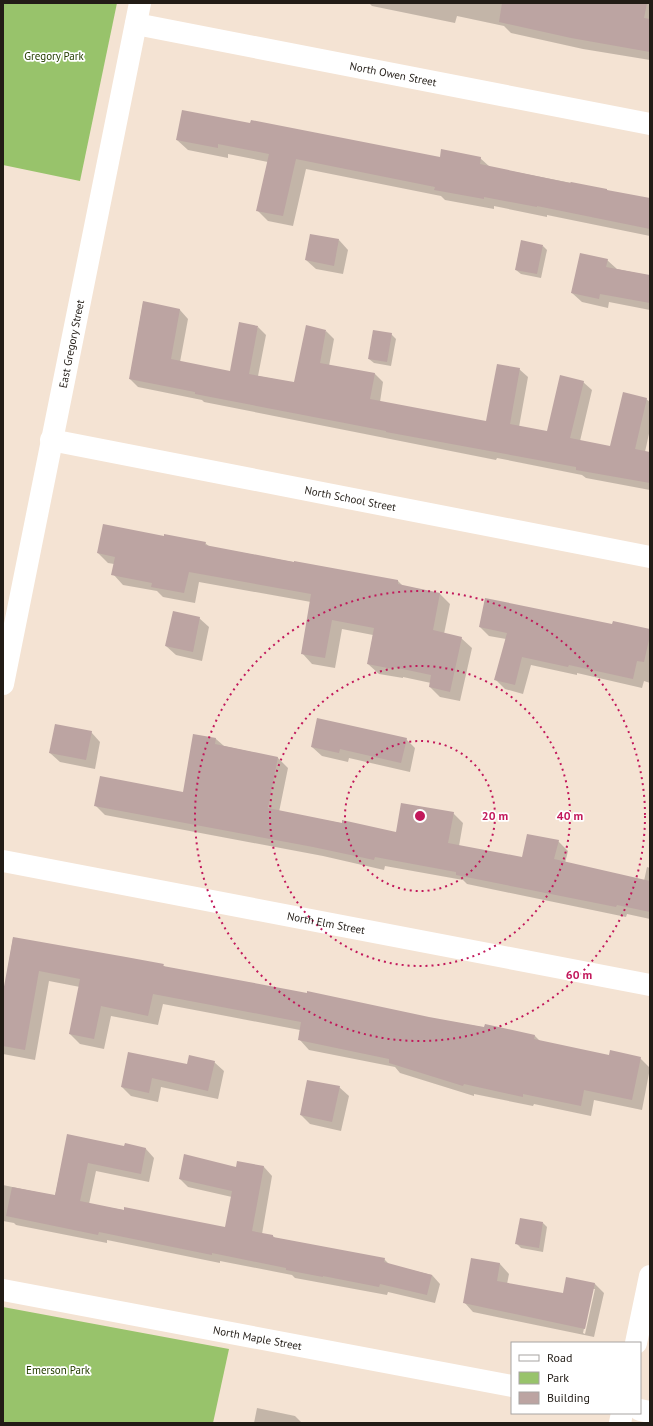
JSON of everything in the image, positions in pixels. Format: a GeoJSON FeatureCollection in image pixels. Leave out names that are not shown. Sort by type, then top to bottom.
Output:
{"type":"FeatureCollection","features":[{"type":"Feature","properties":{"kind":"street","name":"North Owen Street"},"geometry":{"type":"LineString","coordinates":[[138,13],[650,124]]}},
{"type":"Feature","properties":{"kind":"street","name":"East Gregory Street"},"geometry":{"type":"LineString","coordinates":[[3,684],[138,13]]}},
{"type":"Feature","properties":{"kind":"street","name":"North School Street"},"geometry":{"type":"LineString","coordinates":[[51,440],[650,557]]}},
{"type":"Feature","properties":{"kind":"street","name":"North Elm Street"},"geometry":{"type":"LineString","coordinates":[[3,861],[650,985]]}},
{"type":"Feature","properties":{"kind":"street"},"geometry":{"type":"LineString","coordinates":[[636,1342],[650,1276]]}},
{"type":"Feature","properties":{"kind":"street","name":"North Maple Street"},"geometry":{"type":"LineString","coordinates":[[3,1290],[511,1386]]}},
{"type":"Feature","properties":{"kind":"green space","name":"Gregory Park"},"geometry":{"type":"Polygon","coordinates":[[[3,3],[117,3],[80,181],[3,165],[3,3]]]}},
{"type":"Feature","properties":{"kind":"green space","name":"Emerson Park"},"geometry":{"type":"Polygon","coordinates":[[[3,1307],[229,1349],[213,1423],[3,1423],[3,1307]]]}},
{"type":"Feature","properties":{"kind":"building"},"geometry":{"type":"Polygon","coordinates":[[[502,3],[647,3],[644,18],[650,19],[650,52],[571,38],[499,22],[502,3]]]}},
{"type":"Feature","properties":{"kind":"building"},"geometry":{"type":"Polygon","coordinates":[[[182,110],[250,123],[251,120],[440,157],[441,149],[481,157],[480,164],[650,198],[650,229],[537,206],[484,197],[484,199],[434,190],[435,187],[296,159],[283,216],[256,211],[269,154],[218,144],[218,148],[176,140],[182,110]]]}},
{"type":"Feature","properties":{"kind":"building"},"geometry":{"type":"Polygon","coordinates":[[[310,234],[339,239],[334,266],[305,260],[310,234]]]}},
{"type":"Feature","properties":{"kind":"building"},"geometry":{"type":"Polygon","coordinates":[[[521,240],[543,245],[537,274],[515,270],[521,240]]]}},
{"type":"Feature","properties":{"kind":"building"},"geometry":{"type":"Polygon","coordinates":[[[580,253],[608,259],[606,267],[650,275],[650,303],[600,294],[599,299],[571,293],[580,253]]]}},
{"type":"Feature","properties":{"kind":"building"},"geometry":{"type":"Polygon","coordinates":[[[143,301],[180,309],[171,359],[230,371],[239,322],[258,326],[249,374],[294,382],[306,325],[326,330],[320,363],[375,373],[370,399],[486,421],[497,364],[520,368],[510,424],[547,431],[560,375],[584,381],[570,438],[610,446],[623,392],[647,398],[635,449],[650,452],[650,483],[576,470],[576,467],[386,432],[195,394],[195,392],[129,379],[143,301]]]}},
{"type":"Feature","properties":{"kind":"building"},"geometry":{"type":"Polygon","coordinates":[[[373,330],[392,333],[387,362],[368,359],[373,330]]]}},
{"type":"Feature","properties":{"kind":"building"},"geometry":{"type":"Polygon","coordinates":[[[103,524],[164,536],[164,534],[206,542],[205,545],[294,562],[398,580],[398,584],[440,593],[433,630],[462,637],[450,692],[429,687],[431,675],[393,667],[393,669],[367,664],[374,628],[332,620],[325,658],[301,654],[311,594],[189,572],[184,593],[151,587],[152,583],[111,575],[115,557],[97,553],[103,524]]]}},
{"type":"Feature","properties":{"kind":"building"},"geometry":{"type":"Polygon","coordinates":[[[485,598],[612,624],[613,621],[650,629],[644,662],[637,661],[633,679],[569,665],[568,667],[522,657],[515,685],[494,680],[507,633],[479,627],[485,598]]]}},
{"type":"Feature","properties":{"kind":"building"},"geometry":{"type":"Polygon","coordinates":[[[173,611],[200,617],[193,652],[165,646],[173,611]]]}},
{"type":"Feature","properties":{"kind":"building"},"geometry":{"type":"Polygon","coordinates":[[[317,718],[407,738],[401,763],[340,749],[339,753],[311,747],[317,718]]]}},
{"type":"Feature","properties":{"kind":"building"},"geometry":{"type":"Polygon","coordinates":[[[55,724],[92,731],[86,760],[49,753],[55,724]]]}},
{"type":"Feature","properties":{"kind":"building"},"geometry":{"type":"Polygon","coordinates":[[[193,734],[216,738],[215,744],[278,757],[268,808],[342,823],[342,820],[396,832],[401,803],[454,812],[448,843],[522,857],[527,834],[559,840],[554,859],[650,881],[650,912],[617,905],[616,907],[456,875],[456,872],[375,857],[374,860],[313,847],[94,806],[100,776],[183,792],[193,734]]]}},
{"type":"Feature","properties":{"kind":"building"},"geometry":{"type":"Polygon","coordinates":[[[13,937],[164,964],[163,966],[307,993],[307,991],[429,1017],[484,1027],[485,1024],[535,1035],[534,1039],[609,1055],[610,1050],[641,1057],[632,1100],[584,1090],[581,1106],[523,1094],[523,1097],[464,1084],[463,1086],[389,1063],[389,1059],[298,1040],[301,1022],[153,994],[148,1016],[101,1006],[94,1039],[69,1034],[80,979],[39,971],[25,1050],[3,1046],[3,992],[13,937]]]}},
{"type":"Feature","properties":{"kind":"building"},"geometry":{"type":"Polygon","coordinates":[[[128,1052],[187,1064],[189,1055],[215,1061],[208,1091],[152,1078],[149,1093],[121,1087],[128,1052]]]}},
{"type":"Feature","properties":{"kind":"building"},"geometry":{"type":"Polygon","coordinates":[[[307,1080],[340,1086],[332,1122],[300,1115],[307,1080]]]}},
{"type":"Feature","properties":{"kind":"building"},"geometry":{"type":"Polygon","coordinates":[[[67,1134],[124,1146],[125,1143],[146,1148],[141,1174],[88,1163],[80,1201],[124,1210],[124,1207],[225,1227],[232,1191],[179,1179],[184,1154],[236,1167],[237,1161],[264,1166],[252,1231],[273,1235],[273,1237],[385,1258],[384,1262],[432,1275],[427,1295],[380,1284],[379,1287],[323,1277],[212,1253],[212,1255],[99,1232],[98,1235],[6,1216],[12,1187],[55,1195],[67,1134]]]}},
{"type":"Feature","properties":{"kind":"building"},"geometry":{"type":"Polygon","coordinates":[[[520,1218],[543,1222],[539,1248],[515,1244],[520,1218]]]}},
{"type":"Feature","properties":{"kind":"building"},"geometry":{"type":"Polygon","coordinates":[[[471,1258],[500,1263],[497,1281],[563,1293],[566,1277],[595,1283],[585,1329],[463,1303],[471,1258]]]}}]}
